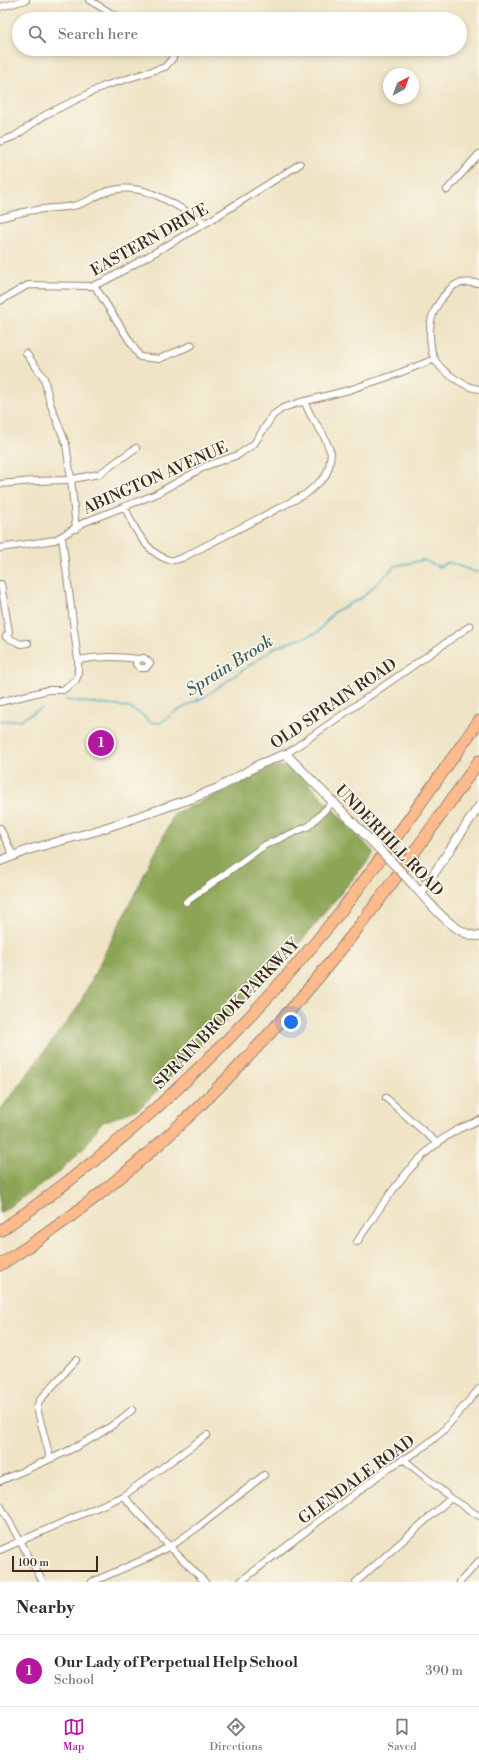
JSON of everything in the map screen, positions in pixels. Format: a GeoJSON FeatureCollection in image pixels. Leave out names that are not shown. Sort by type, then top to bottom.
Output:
{"type":"FeatureCollection","features":[{"type":"Feature","properties":{"kind":"highway","name":"SPRAIN BROOK PARKWAY"},"geometry":{"type":"LineString","coordinates":[[0,1231],[69,1180],[134,1127],[196,1070],[255,1010],[297,964],[350,899],[479,721]]}},
{"type":"Feature","properties":{"kind":"highway"},"geometry":{"type":"LineString","coordinates":[[0,1265],[53,1230],[109,1188],[172,1133],[232,1073],[289,1011],[352,935],[407,863],[479,761]]}},
{"type":"Feature","properties":{"kind":"street"},"geometry":{"type":"LineString","coordinates":[[0,7],[26,0]]}},
{"type":"Feature","properties":{"kind":"street"},"geometry":{"type":"LineString","coordinates":[[90,0],[110,12]]}},
{"type":"Feature","properties":{"kind":"street"},"geometry":{"type":"LineString","coordinates":[[0,142],[15,136],[45,115],[104,86],[168,65],[173,58],[172,56]]}},
{"type":"Feature","properties":{"kind":"street"},"geometry":{"type":"LineString","coordinates":[[447,190],[479,154]]}},
{"type":"Feature","properties":{"kind":"street","name":"EASTERN DRIVE"},"geometry":{"type":"LineString","coordinates":[[0,301],[28,285],[94,285],[105,281],[206,223],[300,164]]}},
{"type":"Feature","properties":{"kind":"street"},"geometry":{"type":"LineString","coordinates":[[0,218],[34,210],[73,206],[82,204],[109,191],[132,189],[159,196],[206,223]]}},
{"type":"Feature","properties":{"kind":"street"},"geometry":{"type":"LineString","coordinates":[[479,284],[466,282],[455,285],[441,301],[431,320],[432,344],[435,359],[462,384],[479,389]]}},
{"type":"Feature","properties":{"kind":"street"},"geometry":{"type":"LineString","coordinates":[[94,285],[140,357],[159,359],[192,345]]}},
{"type":"Feature","properties":{"kind":"street"},"geometry":{"type":"LineString","coordinates":[[26,353],[44,378],[50,404],[66,444],[76,529]]}},
{"type":"Feature","properties":{"kind":"street","name":"ABINGTON AVENUE"},"geometry":{"type":"LineString","coordinates":[[62,538],[85,522],[154,495],[206,466],[238,455],[254,444],[273,415],[283,408],[304,401],[349,390],[435,359]]}},
{"type":"Feature","properties":{"kind":"street"},"geometry":{"type":"LineString","coordinates":[[125,507],[129,518],[149,548],[159,556],[168,560],[174,560],[182,558],[306,494],[325,477],[331,459],[331,453],[324,434],[311,416],[304,401]]}},
{"type":"Feature","properties":{"kind":"street"},"geometry":{"type":"LineString","coordinates":[[0,484],[71,479],[99,474],[136,448]]}},
{"type":"Feature","properties":{"kind":"street"},"geometry":{"type":"LineString","coordinates":[[0,548],[62,538],[78,660],[76,680],[63,690],[48,690],[0,702]]}},
{"type":"Feature","properties":{"kind":"street"},"geometry":{"type":"LineString","coordinates":[[1,584],[9,632],[3,639],[20,644],[28,643]]}},
{"type":"Feature","properties":{"kind":"street","name":"OLD SPRAIN ROAD"},"geometry":{"type":"LineString","coordinates":[[0,861],[13,855],[96,831],[193,798],[218,788],[260,764],[286,754],[470,626]]}},
{"type":"Feature","properties":{"kind":"street"},"geometry":{"type":"LineString","coordinates":[[78,660],[109,656],[138,659]]}},
{"type":"Feature","properties":{"kind":"street","name":"UNDERHILL ROAD"},"geometry":{"type":"LineString","coordinates":[[286,754],[334,801],[449,922],[464,934],[479,936]]}},
{"type":"Feature","properties":{"kind":"street"},"geometry":{"type":"LineString","coordinates":[[186,902],[265,845],[309,826],[334,801]]}},
{"type":"Feature","properties":{"kind":"street"},"geometry":{"type":"LineString","coordinates":[[421,893],[479,806]]}},
{"type":"Feature","properties":{"kind":"street"},"geometry":{"type":"LineString","coordinates":[[0,828],[13,855]]}},
{"type":"Feature","properties":{"kind":"street"},"geometry":{"type":"LineString","coordinates":[[386,1098],[438,1144]]}},
{"type":"Feature","properties":{"kind":"street"},"geometry":{"type":"LineString","coordinates":[[357,1242],[381,1206],[420,1159],[456,1131],[479,1120]]}},
{"type":"Feature","properties":{"kind":"street"},"geometry":{"type":"LineString","coordinates":[[50,1458],[37,1408],[39,1401],[76,1360]]}},
{"type":"Feature","properties":{"kind":"street","name":"GLENDALE ROAD"},"geometry":{"type":"LineString","coordinates":[[240,1582],[387,1469],[418,1451],[442,1432],[479,1389]]}},
{"type":"Feature","properties":{"kind":"street"},"geometry":{"type":"LineString","coordinates":[[0,1481],[82,1444],[118,1423],[132,1410]]}},
{"type":"Feature","properties":{"kind":"street"},"geometry":{"type":"LineString","coordinates":[[0,1550],[123,1496],[207,1435]]}},
{"type":"Feature","properties":{"kind":"street"},"geometry":{"type":"LineString","coordinates":[[403,1459],[451,1498],[479,1516]]}},
{"type":"Feature","properties":{"kind":"street"},"geometry":{"type":"LineString","coordinates":[[92,1582],[152,1556],[169,1546],[201,1525],[264,1475]]}},
{"type":"Feature","properties":{"kind":"street"},"geometry":{"type":"LineString","coordinates":[[123,1496],[169,1546],[205,1582]]}},
{"type":"Feature","properties":{"kind":"street"},"geometry":{"type":"LineString","coordinates":[[356,1582],[451,1498]]}},
{"type":"Feature","properties":{"kind":"street"},"geometry":{"type":"LineString","coordinates":[[0,1505],[43,1582]]}},
{"type":"Feature","properties":{"kind":"street"},"geometry":{"type":"LineString","coordinates":[[460,1582],[479,1561]]}},
{"type":"Feature","properties":{"kind":"green space"},"geometry":{"type":"Polygon","coordinates":[[[279,766],[292,768],[301,775],[374,853],[303,939],[243,1003],[140,1108],[101,1123],[85,1146],[59,1172],[0,1213],[0,1110],[78,1007],[175,813],[227,790],[268,768],[279,766]]]}},
{"type":"Feature","properties":{"kind":"waterway","name":"Sprain Brook"},"geometry":{"type":"LineString","coordinates":[[66,700],[127,707],[141,714],[150,722],[160,723],[177,711],[207,695],[276,647],[317,633],[334,612],[363,597],[395,566],[424,560],[439,567],[448,562],[475,572],[479,571]]}},
{"type":"Feature","properties":{"kind":"waterway","name":"Sprain Brook"},"geometry":{"type":"LineString","coordinates":[[0,721],[20,720],[42,708]]}},
{"type":"Feature","properties":{"kind":"place","name":"Our Lady of Perpetual Help School"},"geometry":{"type":"Point","coordinates":[101,743]}}]}
